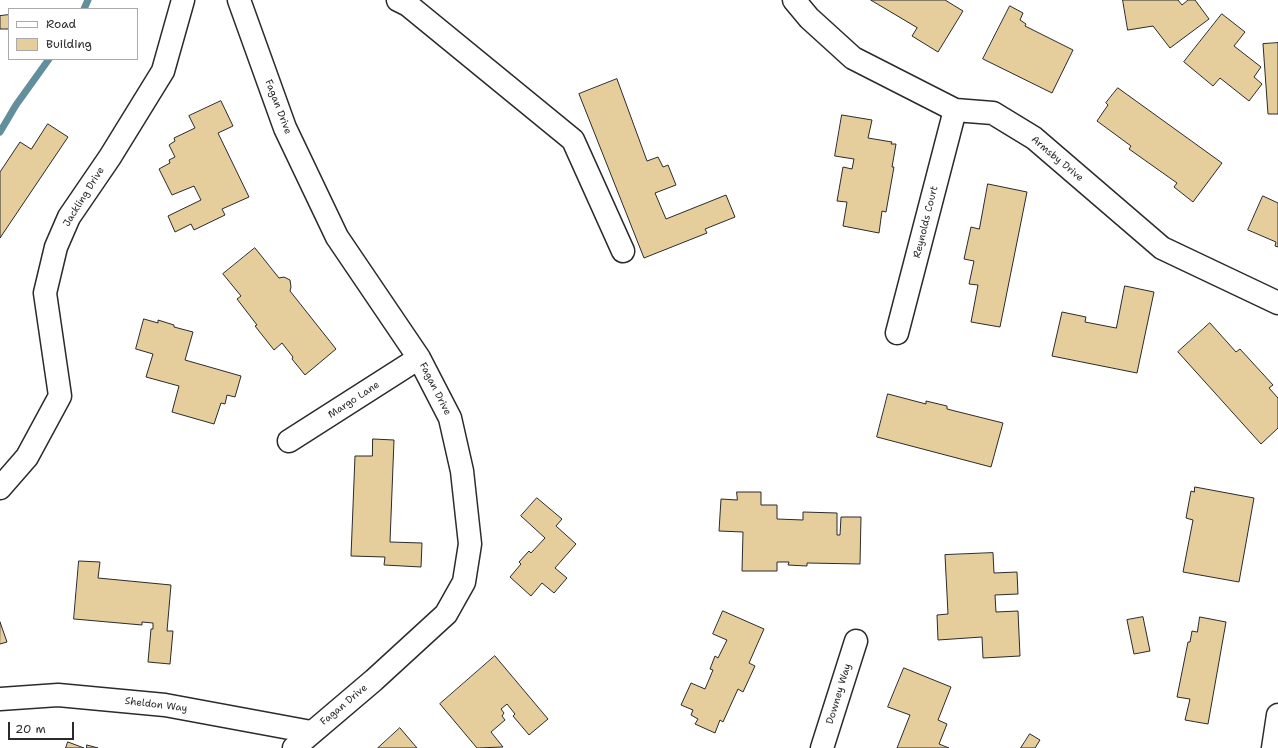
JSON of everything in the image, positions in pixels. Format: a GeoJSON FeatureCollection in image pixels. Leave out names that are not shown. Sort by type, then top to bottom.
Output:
{"type":"FeatureCollection","features":[{"type":"Feature","properties":{"kind":"street","name":"Jackling Drive"},"geometry":{"type":"LineString","coordinates":[[0,488],[27,457],[60,396],[46,294],[56,246],[69,217],[110,157],[163,71],[182,0]]}},
{"type":"Feature","properties":{"kind":"street","name":"Fagan Drive"},"geometry":{"type":"LineString","coordinates":[[239,0],[285,128],[337,237],[419,358],[450,418],[462,471],[470,544],[464,582],[446,614],[374,680],[294,748]]}},
{"type":"Feature","properties":{"kind":"street"},"geometry":{"type":"LineString","coordinates":[[398,0],[408,5],[573,140],[623,251]]}},
{"type":"Feature","properties":{"kind":"street","name":"Armsby Drive"},"geometry":{"type":"LineString","coordinates":[[794,0],[809,18],[853,58],[955,110],[993,113],[1034,138],[1162,248],[1278,303]]}},
{"type":"Feature","properties":{"kind":"street","name":"Reynolds Court"},"geometry":{"type":"LineString","coordinates":[[897,333],[955,110]]}},
{"type":"Feature","properties":{"kind":"street","name":"Margo Lane"},"geometry":{"type":"LineString","coordinates":[[289,441],[419,358]]}},
{"type":"Feature","properties":{"kind":"street","name":"Downey Way"},"geometry":{"type":"LineString","coordinates":[[822,748],[856,641]]}},
{"type":"Feature","properties":{"kind":"street","name":"Sheldon Way"},"geometry":{"type":"LineString","coordinates":[[0,699],[58,695],[165,705],[311,732]]}},
{"type":"Feature","properties":{"kind":"street"},"geometry":{"type":"LineString","coordinates":[[1273,748],[1278,715]]}},
{"type":"Feature","properties":{"kind":"building"},"geometry":{"type":"Polygon","coordinates":[[[871,0],[945,0],[963,11],[938,52],[912,36],[917,28],[871,0]]]}},
{"type":"Feature","properties":{"kind":"building"},"geometry":{"type":"Polygon","coordinates":[[[1123,0],[1178,0],[1182,5],[1188,0],[1195,0],[1209,19],[1170,48],[1153,26],[1128,30],[1123,0]]]}},
{"type":"Feature","properties":{"kind":"building"},"geometry":{"type":"Polygon","coordinates":[[[1010,6],[1023,13],[1020,20],[1026,24],[1025,26],[1073,50],[1052,93],[983,59],[1010,6]]]}},
{"type":"Feature","properties":{"kind":"building"},"geometry":{"type":"Polygon","coordinates":[[[1222,14],[1245,32],[1234,46],[1261,67],[1254,77],[1262,84],[1249,101],[1220,78],[1213,86],[1184,62],[1222,14]]]}},
{"type":"Feature","properties":{"kind":"building"},"geometry":{"type":"Polygon","coordinates":[[[8,15],[8,29],[0,29],[0,16],[8,15]]]}},
{"type":"Feature","properties":{"kind":"building"},"geometry":{"type":"Polygon","coordinates":[[[1278,43],[1278,114],[1268,114],[1263,44],[1278,43]]]}},
{"type":"Feature","properties":{"kind":"building"},"geometry":{"type":"Polygon","coordinates":[[[617,79],[647,161],[658,157],[663,167],[668,165],[676,185],[655,193],[666,219],[726,195],[735,217],[705,229],[707,233],[644,258],[579,94],[617,79]]]}},
{"type":"Feature","properties":{"kind":"building"},"geometry":{"type":"Polygon","coordinates":[[[1118,88],[1222,163],[1193,202],[1174,187],[1177,183],[1129,149],[1131,146],[1097,121],[1108,105],[1106,103],[1118,88]]]}},
{"type":"Feature","properties":{"kind":"building"},"geometry":{"type":"Polygon","coordinates":[[[221,101],[233,126],[218,133],[249,197],[222,209],[225,215],[194,230],[191,224],[175,232],[168,216],[201,200],[194,186],[172,195],[159,169],[170,163],[169,160],[175,157],[169,145],[175,141],[174,138],[195,128],[189,116],[221,101]]]}},
{"type":"Feature","properties":{"kind":"building"},"geometry":{"type":"Polygon","coordinates":[[[842,115],[872,120],[868,138],[896,144],[892,167],[894,167],[886,212],[882,211],[879,233],[843,226],[847,202],[837,201],[843,167],[852,169],[854,159],[835,156],[842,115]]]}},
{"type":"Feature","properties":{"kind":"building"},"geometry":{"type":"Polygon","coordinates":[[[48,124],[68,137],[0,238],[0,172],[20,142],[31,149],[48,124]]]}},
{"type":"Feature","properties":{"kind":"building"},"geometry":{"type":"Polygon","coordinates":[[[988,184],[1027,192],[1000,327],[971,322],[978,285],[969,284],[974,261],[964,259],[971,227],[979,229],[988,184]]]}},
{"type":"Feature","properties":{"kind":"building"},"geometry":{"type":"Polygon","coordinates":[[[1263,196],[1278,203],[1278,247],[1275,246],[1276,242],[1248,230],[1263,196]]]}},
{"type":"Feature","properties":{"kind":"building"},"geometry":{"type":"Polygon","coordinates":[[[255,248],[279,278],[284,277],[290,280],[290,291],[336,349],[305,375],[292,359],[293,357],[282,343],[274,350],[255,326],[257,325],[237,299],[241,296],[223,274],[255,248]]]}},
{"type":"Feature","properties":{"kind":"building"},"geometry":{"type":"Polygon","coordinates":[[[1125,286],[1154,292],[1137,373],[1052,356],[1062,312],[1086,317],[1085,322],[1116,328],[1125,286]]]}},
{"type":"Feature","properties":{"kind":"building"},"geometry":{"type":"Polygon","coordinates":[[[144,319],[158,323],[158,320],[174,325],[174,327],[193,332],[185,360],[241,376],[235,397],[227,395],[225,404],[221,403],[214,424],[172,412],[179,386],[146,377],[153,354],[136,349],[144,319]]]}},
{"type":"Feature","properties":{"kind":"building"},"geometry":{"type":"Polygon","coordinates":[[[1210,323],[1236,352],[1240,349],[1273,385],[1269,388],[1278,398],[1278,428],[1261,444],[1178,352],[1210,323]]]}},
{"type":"Feature","properties":{"kind":"building"},"geometry":{"type":"Polygon","coordinates":[[[888,394],[926,404],[926,401],[947,406],[947,409],[1003,423],[991,467],[877,437],[888,394]]]}},
{"type":"Feature","properties":{"kind":"building"},"geometry":{"type":"Polygon","coordinates":[[[373,439],[394,440],[390,542],[422,543],[421,567],[384,565],[385,557],[351,556],[355,456],[372,456],[373,439]]]}},
{"type":"Feature","properties":{"kind":"building"},"geometry":{"type":"Polygon","coordinates":[[[1195,487],[1254,498],[1239,582],[1183,572],[1193,520],[1186,518],[1191,491],[1194,492],[1195,487]]]}},
{"type":"Feature","properties":{"kind":"building"},"geometry":{"type":"Polygon","coordinates":[[[737,492],[761,492],[761,505],[777,505],[777,519],[803,520],[803,512],[837,513],[837,535],[840,535],[841,517],[861,517],[860,564],[807,563],[807,566],[788,565],[789,562],[777,562],[777,571],[742,571],[743,532],[719,531],[721,499],[737,500],[737,492]]]}},
{"type":"Feature","properties":{"kind":"building"},"geometry":{"type":"Polygon","coordinates":[[[537,498],[562,519],[556,526],[576,544],[555,568],[567,578],[554,593],[542,583],[531,596],[510,577],[521,564],[519,562],[529,551],[531,553],[545,538],[521,516],[537,498]]]}},
{"type":"Feature","properties":{"kind":"building"},"geometry":{"type":"Polygon","coordinates":[[[993,553],[994,573],[1017,572],[1018,594],[995,595],[996,612],[1018,611],[1020,656],[983,658],[982,637],[938,640],[937,615],[948,614],[945,555],[993,553]]]}},
{"type":"Feature","properties":{"kind":"building"},"geometry":{"type":"Polygon","coordinates":[[[79,561],[100,562],[98,578],[171,585],[167,631],[173,631],[170,664],[148,662],[151,629],[153,629],[153,623],[142,622],[142,625],[74,619],[79,561]]]}},
{"type":"Feature","properties":{"kind":"building"},"geometry":{"type":"Polygon","coordinates":[[[723,611],[764,629],[749,663],[755,666],[743,692],[738,689],[723,722],[720,720],[715,733],[695,724],[698,719],[691,715],[693,710],[681,705],[691,683],[705,689],[713,670],[710,669],[715,656],[718,658],[727,640],[713,634],[723,611]]]}},
{"type":"Feature","properties":{"kind":"building"},"geometry":{"type":"Polygon","coordinates":[[[1143,617],[1150,651],[1134,654],[1127,620],[1143,617]]]}},
{"type":"Feature","properties":{"kind":"building"},"geometry":{"type":"Polygon","coordinates":[[[1200,617],[1226,622],[1208,724],[1185,720],[1190,699],[1177,697],[1188,642],[1190,642],[1192,631],[1197,632],[1200,617]]]}},
{"type":"Feature","properties":{"kind":"building"},"geometry":{"type":"Polygon","coordinates":[[[0,622],[7,642],[0,644],[0,622]]]}},
{"type":"Feature","properties":{"kind":"building"},"geometry":{"type":"Polygon","coordinates":[[[495,656],[548,719],[529,735],[513,716],[515,714],[507,704],[501,709],[504,713],[502,716],[505,720],[491,732],[503,747],[477,748],[440,704],[495,656]]]}},
{"type":"Feature","properties":{"kind":"building"},"geometry":{"type":"Polygon","coordinates":[[[904,668],[951,687],[938,720],[947,724],[939,744],[949,748],[897,748],[910,715],[888,707],[904,668]]]}},
{"type":"Feature","properties":{"kind":"building"},"geometry":{"type":"Polygon","coordinates":[[[400,728],[417,748],[378,748],[400,728]]]}},
{"type":"Feature","properties":{"kind":"building"},"geometry":{"type":"Polygon","coordinates":[[[1030,734],[1040,740],[1035,748],[1021,748],[1030,734]]]}},
{"type":"Feature","properties":{"kind":"building"},"geometry":{"type":"Polygon","coordinates":[[[68,742],[84,748],[66,748],[68,742]]]}},
{"type":"Feature","properties":{"kind":"building"},"geometry":{"type":"Polygon","coordinates":[[[87,745],[98,748],[87,748],[87,745]]]}},
{"type":"Feature","properties":{"kind":"waterway"},"geometry":{"type":"LineString","coordinates":[[84,8],[88,0]]}},
{"type":"Feature","properties":{"kind":"waterway"},"geometry":{"type":"LineString","coordinates":[[0,132],[16,105],[48,60]]}}]}
